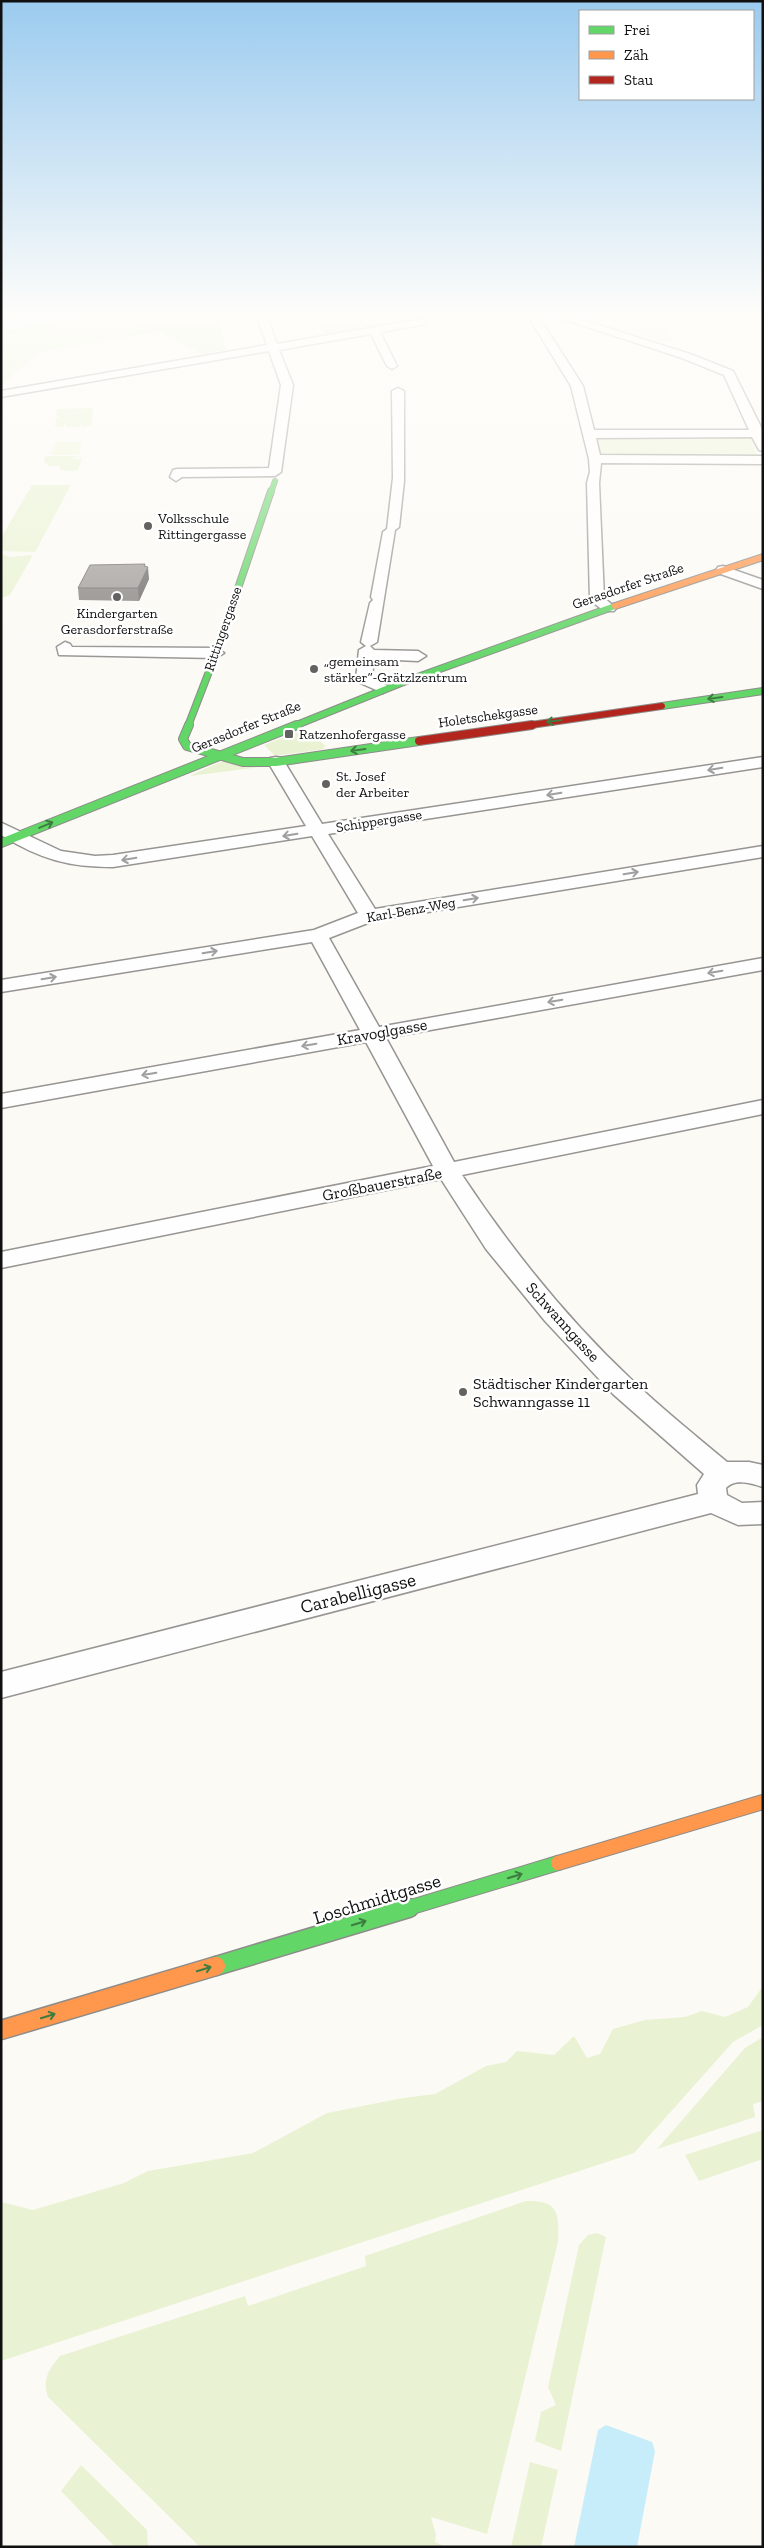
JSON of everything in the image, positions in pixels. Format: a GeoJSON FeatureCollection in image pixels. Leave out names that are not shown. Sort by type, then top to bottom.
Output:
{"type":"FeatureCollection","features":[{"type":"Feature","properties":{"kind":"street"},"geometry":{"type":"LineString","coordinates":[[176,477],[177,473],[276,472],[281,430]]}},
{"type":"Feature","properties":{"kind":"street"},"geometry":{"type":"LineString","coordinates":[[379,686],[364,679],[367,649],[391,529],[398,478],[398,430]]}},
{"type":"Feature","properties":{"kind":"street"},"geometry":{"type":"LineString","coordinates":[[588,430],[596,472],[593,483],[598,600],[609,608]]}},
{"type":"Feature","properties":{"kind":"street"},"geometry":{"type":"LineString","coordinates":[[756,430],[763,447]]}},
{"type":"Feature","properties":{"kind":"street"},"geometry":{"type":"LineString","coordinates":[[589,434],[758,434]]}},
{"type":"Feature","properties":{"kind":"street"},"geometry":{"type":"LineString","coordinates":[[595,460],[763,460]]}},
{"type":"Feature","properties":{"kind":"street","name":"Rittingergasse"},"geometry":{"type":"LineString","coordinates":[[201,751],[186,745],[183,739],[216,653],[275,481]]}},
{"type":"Feature","properties":{"kind":"street","name":"Gerasdorfer Straße"},"geometry":{"type":"LineString","coordinates":[[129,779],[379,686],[763,557]]}},
{"type":"Feature","properties":{"kind":"street"},"geometry":{"type":"LineString","coordinates":[[723,570],[763,585]]}},
{"type":"Feature","properties":{"kind":"street"},"geometry":{"type":"LineString","coordinates":[[65,647],[64,652],[216,653]]}},
{"type":"Feature","properties":{"kind":"street"},"geometry":{"type":"LineString","coordinates":[[367,649],[418,656]]}},
{"type":"Feature","properties":{"kind":"street","name":"Gerasdorfer Straße"},"geometry":{"type":"LineString","coordinates":[[8,832],[218,753],[379,686]]}},
{"type":"Feature","properties":{"kind":"street","name":"Holetschekgasse"},"geometry":{"type":"LineString","coordinates":[[218,753],[243,762],[276,762],[763,691]]}},
{"type":"Feature","properties":{"kind":"street"},"geometry":{"type":"LineString","coordinates":[[201,751],[218,753]]}},
{"type":"Feature","properties":{"kind":"street"},"geometry":{"type":"LineString","coordinates":[[276,762],[369,916]]}},
{"type":"Feature","properties":{"kind":"street","name":"Schippergasse"},"geometry":{"type":"LineString","coordinates":[[8,832],[35,850],[51,856],[92,862],[113,862],[763,762]]}},
{"type":"Feature","properties":{"kind":"street","name":"Karl-Benz-Weg"},"geometry":{"type":"LineString","coordinates":[[1,986],[318,934],[369,916],[763,851]]}},
{"type":"Feature","properties":{"kind":"street","name":"Schwanngasse"},"geometry":{"type":"LineString","coordinates":[[318,934],[448,1171],[495,1244],[554,1315],[718,1488],[738,1514],[763,1513]]}},
{"type":"Feature","properties":{"kind":"street","name":"Kravoglgasse"},"geometry":{"type":"LineString","coordinates":[[1,1101],[763,964]]}},
{"type":"Feature","properties":{"kind":"street","name":"Großbauerstraße"},"geometry":{"type":"LineString","coordinates":[[1,1260],[763,1107]]}},
{"type":"Feature","properties":{"kind":"street","name":"Carabelligasse"},"geometry":{"type":"LineString","coordinates":[[1,1685],[718,1488],[742,1473],[760,1474],[763,1476]]}},
{"type":"Feature","properties":{"kind":"street","name":"Loschmidtgasse"},"geometry":{"type":"LineString","coordinates":[[1,2030],[763,1802]]}},
{"type":"Feature","properties":{"kind":"green space"},"geometry":{"type":"Polygon","coordinates":[[[595,435],[750,436],[758,457],[599,457],[595,435]]]}},
{"type":"Feature","properties":{"kind":"green space"},"geometry":{"type":"Polygon","coordinates":[[[55,442],[82,442],[79,455],[51,455],[55,442]]]}},
{"type":"Feature","properties":{"kind":"green space"},"geometry":{"type":"Polygon","coordinates":[[[45,456],[83,456],[75,457],[74,459],[82,459],[78,470],[71,471],[60,470],[59,466],[49,466],[44,461],[45,456]]]}},
{"type":"Feature","properties":{"kind":"green space"},"geometry":{"type":"Polygon","coordinates":[[[32,485],[71,485],[35,552],[1,551],[1,538],[32,485]]]}},
{"type":"Feature","properties":{"kind":"green space"},"geometry":{"type":"Polygon","coordinates":[[[1,554],[10,557],[33,555],[10,595],[1,598],[1,554]]]}},
{"type":"Feature","properties":{"kind":"green space"},"geometry":{"type":"Polygon","coordinates":[[[304,730],[326,746],[323,747],[325,749],[275,756],[264,745],[304,730]]]}},
{"type":"Feature","properties":{"kind":"green space"},"geometry":{"type":"Polygon","coordinates":[[[225,760],[259,767],[191,776],[191,775],[225,760]]]}},
{"type":"Feature","properties":{"kind":"green space"},"geometry":{"type":"Polygon","coordinates":[[[763,1986],[763,2025],[733,2042],[634,2153],[1,2361],[1,2202],[33,2210],[124,2183],[148,2171],[253,2153],[327,2113],[403,2098],[435,2094],[486,2066],[506,2062],[517,2051],[554,2055],[574,2036],[587,2058],[600,2054],[613,2029],[645,2020],[685,2017],[702,2011],[725,2017],[748,2007],[763,1986]]]}},
{"type":"Feature","properties":{"kind":"green space"},"geometry":{"type":"Polygon","coordinates":[[[763,2037],[763,2101],[753,2104],[755,2117],[657,2149],[745,2048],[763,2037]]]}},
{"type":"Feature","properties":{"kind":"green space"},"geometry":{"type":"Polygon","coordinates":[[[763,2130],[763,2159],[699,2181],[685,2155],[763,2130]]]}},
{"type":"Feature","properties":{"kind":"green space"},"geometry":{"type":"Polygon","coordinates":[[[526,2201],[545,2203],[555,2210],[558,2223],[558,2242],[487,2534],[431,2517],[436,2535],[435,2542],[446,2547],[200,2547],[48,2397],[46,2380],[53,2365],[60,2356],[245,2296],[248,2306],[366,2266],[365,2256],[526,2201]]]}},
{"type":"Feature","properties":{"kind":"green space"},"geometry":{"type":"Polygon","coordinates":[[[597,2233],[606,2237],[561,2451],[535,2441],[541,2412],[556,2405],[548,2387],[579,2245],[588,2235],[597,2233]]]}},
{"type":"Feature","properties":{"kind":"green space"},"geometry":{"type":"Polygon","coordinates":[[[530,2462],[558,2470],[541,2547],[511,2547],[530,2462]]]}},
{"type":"Feature","properties":{"kind":"green space"},"geometry":{"type":"Polygon","coordinates":[[[81,2465],[147,2530],[148,2547],[115,2547],[61,2491],[81,2465]]]}},
{"type":"Feature","properties":{"kind":"water"},"geometry":{"type":"Polygon","coordinates":[[[606,2425],[652,2442],[655,2451],[637,2547],[574,2547],[598,2430],[606,2425]]]}},
{"type":"Feature","properties":{"kind":"building"},"geometry":{"type":"Polygon","coordinates":[[[145,564],[144,566],[148,567],[138,588],[78,588],[90,565],[145,564]]]}},
{"type":"Feature","properties":{"kind":"traffic: fast"},"geometry":{"type":"LineString","coordinates":[[275,481],[215,656],[183,739],[187,746],[243,762],[276,762],[419,741]]}},
{"type":"Feature","properties":{"kind":"traffic: fast"},"geometry":{"type":"LineString","coordinates":[[1,843],[401,683],[615,606]]}},
{"type":"Feature","properties":{"kind":"traffic: fast"},"geometry":{"type":"LineString","coordinates":[[662,706],[763,691]]}},
{"type":"Feature","properties":{"kind":"traffic: fast"},"geometry":{"type":"LineString","coordinates":[[216,1966],[558,1863]]}},
{"type":"Feature","properties":{"kind":"traffic: slow"},"geometry":{"type":"LineString","coordinates":[[615,606],[763,557]]}},
{"type":"Feature","properties":{"kind":"traffic: slow"},"geometry":{"type":"LineString","coordinates":[[558,1863],[763,1802]]}},
{"type":"Feature","properties":{"kind":"traffic: slow"},"geometry":{"type":"LineString","coordinates":[[1,2030],[216,1966]]}},
{"type":"Feature","properties":{"kind":"traffic: jam"},"geometry":{"type":"LineString","coordinates":[[419,741],[662,706]]}},
{"type":"Feature","properties":{"kind":"place","name":"Volksschule Rittingergasse"},"geometry":{"type":"Point","coordinates":[148,526]}},
{"type":"Feature","properties":{"kind":"place","name":"Kindergarten Gerasdorferstraße"},"geometry":{"type":"Point","coordinates":[117,597]}},
{"type":"Feature","properties":{"kind":"place","name":"„gemeinsam stärker“-Grätzlzentrum"},"geometry":{"type":"Point","coordinates":[314,669]}},
{"type":"Feature","properties":{"kind":"place","name":"Ratzenhofergasse"},"geometry":{"type":"Point","coordinates":[289,734]}},
{"type":"Feature","properties":{"kind":"place","name":"St. Josef der Arbeiter"},"geometry":{"type":"Point","coordinates":[326,784]}},
{"type":"Feature","properties":{"kind":"place","name":"Städtischer Kindergarten Schwanngasse 11"},"geometry":{"type":"Point","coordinates":[463,1392]}}]}
